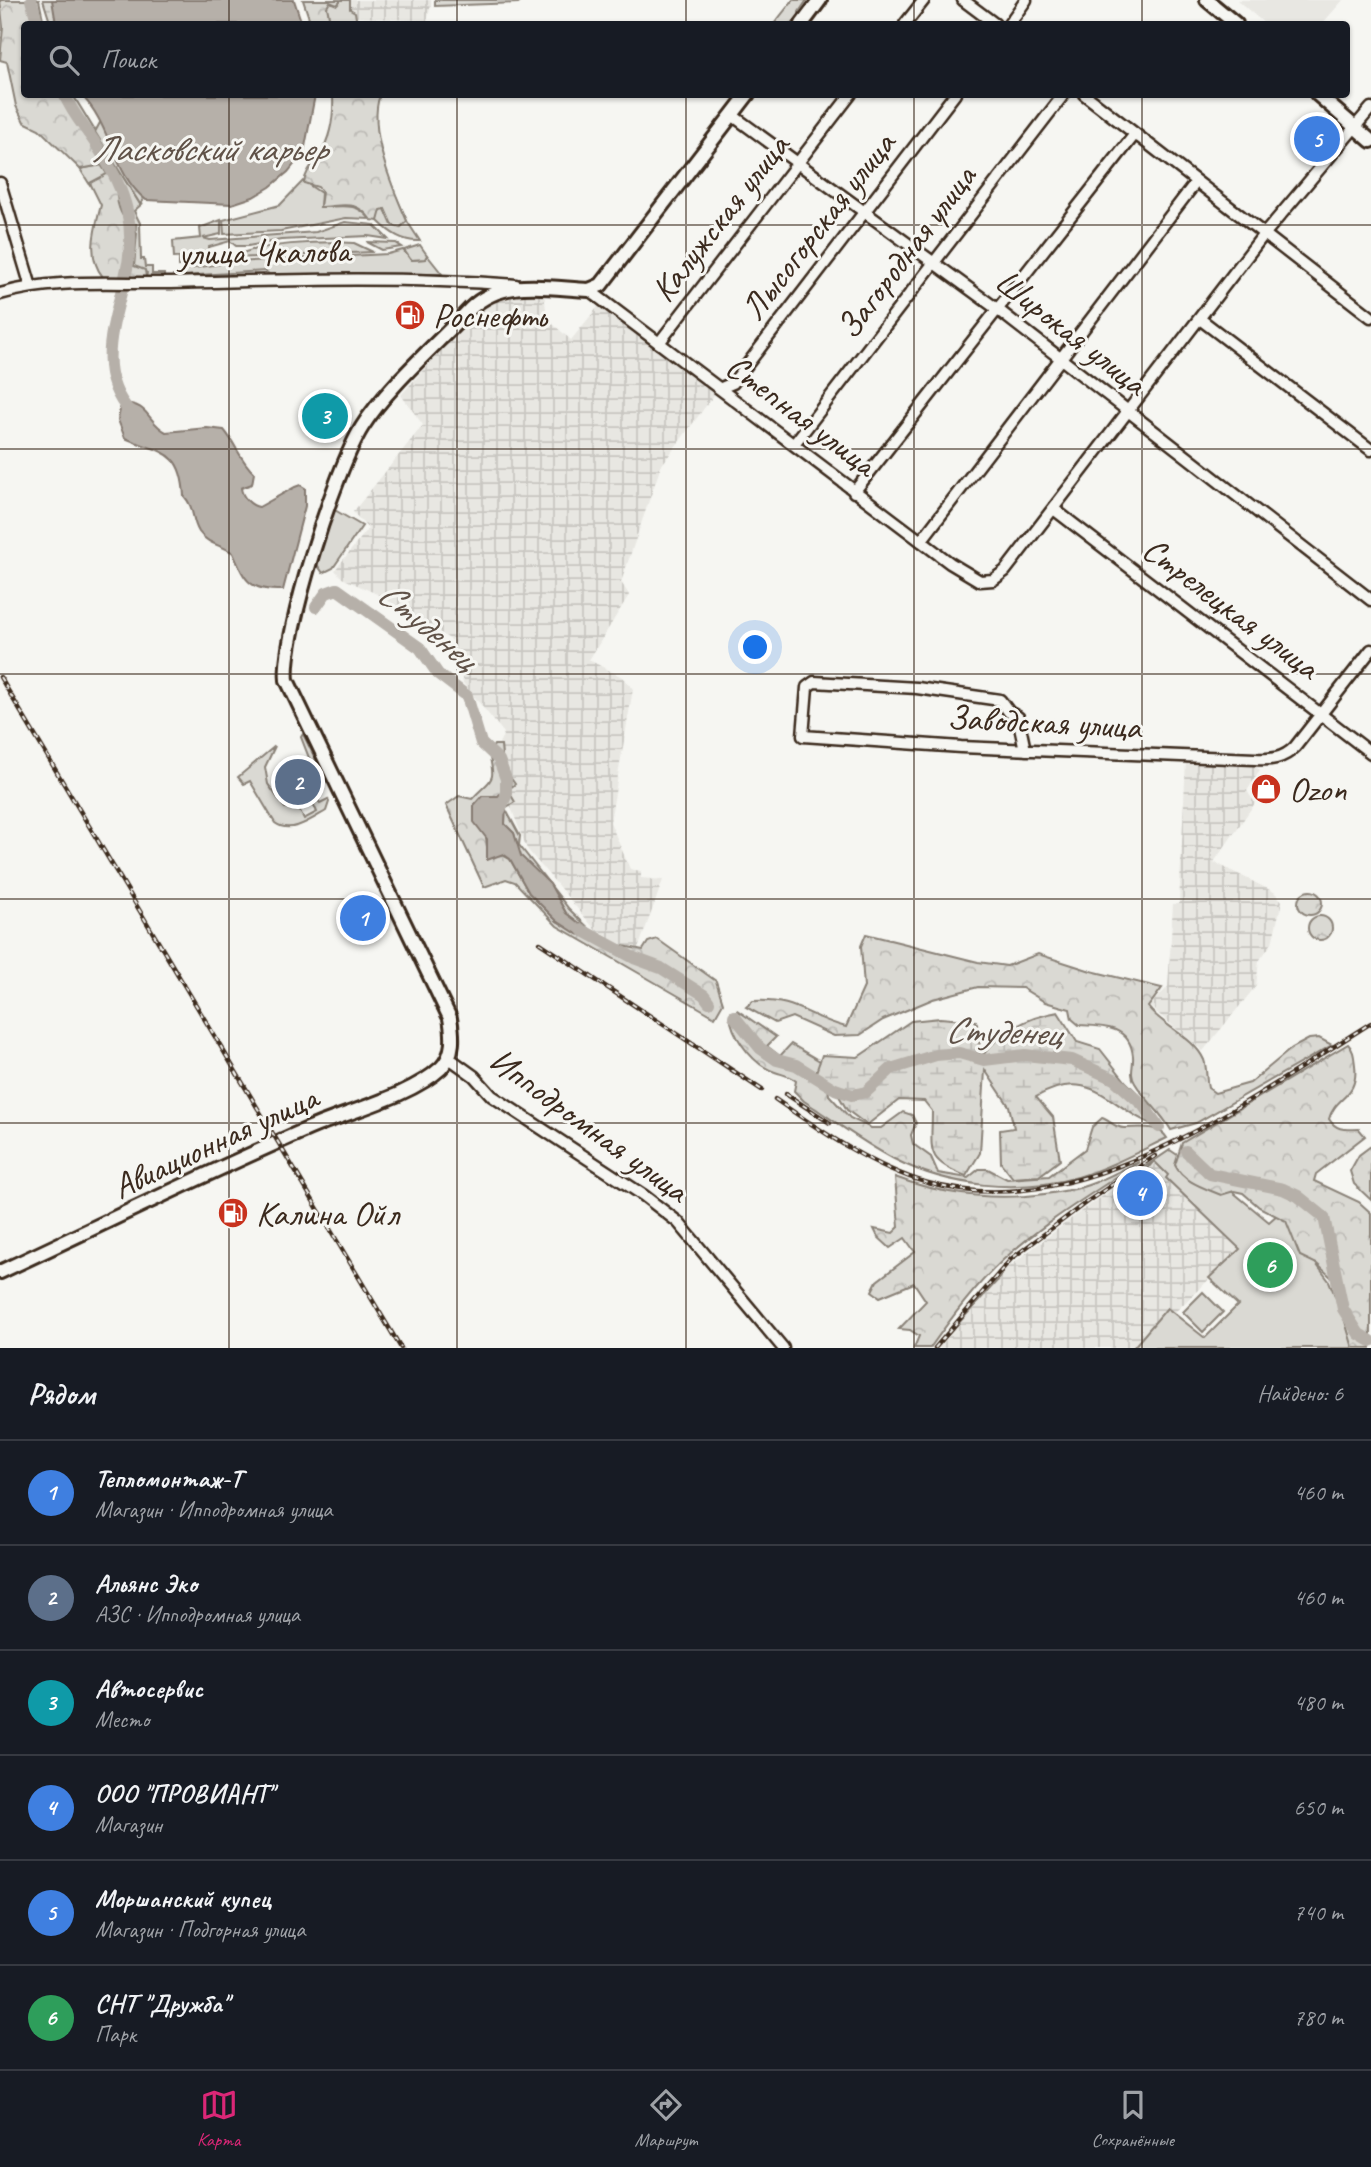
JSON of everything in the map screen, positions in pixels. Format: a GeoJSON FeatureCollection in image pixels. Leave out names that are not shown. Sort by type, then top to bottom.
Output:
{"type":"FeatureCollection","features":[{"type":"Feature","properties":{"kind":"main road"},"geometry":{"type":"LineString","coordinates":[[804,21],[820,0]]}},
{"type":"Feature","properties":{"kind":"main road"},"geometry":{"type":"LineString","coordinates":[[1207,0],[1232,21]]}},
{"type":"Feature","properties":{"kind":"main road"},"geometry":{"type":"LineString","coordinates":[[530,287],[589,289],[604,281],[745,98]]}},
{"type":"Feature","properties":{"kind":"main road"},"geometry":{"type":"LineString","coordinates":[[1321,98],[1371,141]]}},
{"type":"Feature","properties":{"kind":"main road","name":"Ипподромная улица"},"geometry":{"type":"LineString","coordinates":[[449,1058],[452,1037],[450,1018],[303,716],[288,680],[286,661],[324,520],[362,427],[477,302],[497,290],[530,287]]}},
{"type":"Feature","properties":{"kind":"main road","name":"Авиационная улица"},"geometry":{"type":"LineString","coordinates":[[0,1272],[273,1144],[404,1089],[433,1074],[449,1058]]}},
{"type":"Feature","properties":{"kind":"street"},"geometry":{"type":"LineString","coordinates":[[907,21],[924,0]]}},
{"type":"Feature","properties":{"kind":"street"},"geometry":{"type":"LineString","coordinates":[[963,0],[991,21]]}},
{"type":"Feature","properties":{"kind":"street"},"geometry":{"type":"LineString","coordinates":[[1011,21],[1026,0]]}},
{"type":"Feature","properties":{"kind":"street","name":"Калужская улица"},"geometry":{"type":"LineString","coordinates":[[659,343],[848,98]]}},
{"type":"Feature","properties":{"kind":"street","name":"Лысогорская улица"},"geometry":{"type":"LineString","coordinates":[[721,388],[733,383],[952,98]]}},
{"type":"Feature","properties":{"kind":"street","name":"Загородная улица"},"geometry":{"type":"LineString","coordinates":[[794,444],[1061,98]]}},
{"type":"Feature","properties":{"kind":"street"},"geometry":{"type":"LineString","coordinates":[[1089,98],[1371,317]]}},
{"type":"Feature","properties":{"kind":"street"},"geometry":{"type":"LineString","coordinates":[[1055,510],[1127,411],[1265,233],[1371,108]]}},
{"type":"Feature","properties":{"kind":"street","name":"Широкая улица"},"geometry":{"type":"LineString","coordinates":[[732,115],[997,309],[1371,600]]}},
{"type":"Feature","properties":{"kind":"street"},"geometry":{"type":"LineString","coordinates":[[855,492],[1135,134]]}},
{"type":"Feature","properties":{"kind":"street"},"geometry":{"type":"LineString","coordinates":[[921,541],[1196,182]]}},
{"type":"Feature","properties":{"kind":"street"},"geometry":{"type":"LineString","coordinates":[[0,183],[31,287]]}},
{"type":"Feature","properties":{"kind":"street","name":"улица Чкалова"},"geometry":{"type":"LineString","coordinates":[[0,294],[31,287],[369,278],[530,287]]}},
{"type":"Feature","properties":{"kind":"street","name":"Степная улица"},"geometry":{"type":"LineString","coordinates":[[589,289],[969,577],[980,581],[993,580],[1005,571],[1055,510]]}},
{"type":"Feature","properties":{"kind":"street"},"geometry":{"type":"LineString","coordinates":[[1200,319],[1371,450]]}},
{"type":"Feature","properties":{"kind":"street","name":"Стрелецкая улица"},"geometry":{"type":"LineString","coordinates":[[1055,510],[1323,713],[1371,753]]}},
{"type":"Feature","properties":{"kind":"street"},"geometry":{"type":"LineString","coordinates":[[1323,713],[1371,650]]}},
{"type":"Feature","properties":{"kind":"street","name":"Заводская улица"},"geometry":{"type":"LineString","coordinates":[[1025,750],[1017,717],[1009,712],[1000,700],[876,686],[814,682],[807,687],[803,736],[1025,750],[1265,760],[1283,757],[1323,713]]}},
{"type":"Feature","properties":{"kind":"street","name":"Ипподромная улица"},"geometry":{"type":"LineString","coordinates":[[449,1058],[474,1076],[492,1096],[643,1195],[678,1222],[783,1348]]}},
{"type":"Feature","properties":{"kind":"shaded area"},"geometry":{"type":"Polygon","coordinates":[[[345,0],[431,0],[431,5],[427,21],[345,16],[345,0]]]}},
{"type":"Feature","properties":{"kind":"shaded area"},"geometry":{"type":"Polygon","coordinates":[[[1237,0],[1343,0],[1325,21],[1262,21],[1237,0]]]}},
{"type":"Feature","properties":{"kind":"shaded area"},"geometry":{"type":"Polygon","coordinates":[[[544,292],[547,319],[571,340],[601,303],[717,391],[661,466],[621,582],[629,595],[589,660],[624,678],[633,689],[610,822],[630,869],[641,871],[641,878],[663,880],[638,949],[604,940],[527,849],[492,758],[504,733],[463,683],[453,641],[377,594],[342,578],[335,570],[368,529],[353,512],[423,425],[401,395],[484,302],[497,295],[544,292]]]}},
{"type":"Feature","properties":{"kind":"shaded area"},"geometry":{"type":"Polygon","coordinates":[[[1186,760],[1250,763],[1260,770],[1247,791],[1255,803],[1214,862],[1274,892],[1282,901],[1272,943],[1259,961],[1256,986],[1203,1051],[1149,1006],[1168,987],[1173,904],[1179,904],[1186,760]]]}},
{"type":"Feature","properties":{"kind":"shaded area"},"geometry":{"type":"Polygon","coordinates":[[[1170,1150],[1234,1193],[1269,1222],[1174,1313],[1167,1308],[1133,1348],[939,1348],[1003,1271],[1081,1211],[1170,1150]]]}},
{"type":"Feature","properties":{"kind":"green space"},"geometry":{"type":"Polygon","coordinates":[[[0,0],[39,0],[43,21],[21,21],[21,98],[70,98],[118,190],[117,199],[121,213],[129,224],[136,224],[134,266],[145,270],[146,277],[103,277],[98,269],[93,242],[101,205],[90,183],[107,174],[101,165],[80,169],[39,129],[24,122],[16,106],[7,62],[0,60],[3,27],[0,0]]]}},
{"type":"Feature","properties":{"kind":"green space"},"geometry":{"type":"Polygon","coordinates":[[[43,0],[58,0],[59,21],[50,21],[43,0]]]}},
{"type":"Feature","properties":{"kind":"green space"},"geometry":{"type":"Polygon","coordinates":[[[303,0],[340,0],[337,5],[330,2],[327,7],[330,21],[310,21],[303,0]]]}},
{"type":"Feature","properties":{"kind":"green space"},"geometry":{"type":"Polygon","coordinates":[[[329,0],[350,0],[350,9],[355,12],[356,21],[322,21],[329,0]]]}},
{"type":"Feature","properties":{"kind":"green space"},"geometry":{"type":"Polygon","coordinates":[[[435,0],[522,0],[518,3],[435,6],[435,0]]]}},
{"type":"Feature","properties":{"kind":"green space"},"geometry":{"type":"Polygon","coordinates":[[[793,0],[807,0],[799,12],[800,19],[776,21],[793,0]]]}},
{"type":"Feature","properties":{"kind":"green space"},"geometry":{"type":"Polygon","coordinates":[[[70,98],[75,98],[140,204],[143,203],[134,211],[140,223],[141,259],[144,259],[145,267],[152,267],[152,274],[164,274],[164,277],[146,277],[147,273],[134,266],[137,233],[123,219],[118,190],[70,98]]]}},
{"type":"Feature","properties":{"kind":"green space"},"geometry":{"type":"Polygon","coordinates":[[[333,98],[379,98],[377,125],[383,159],[407,221],[400,228],[392,225],[385,209],[381,210],[378,221],[371,220],[354,206],[320,207],[322,192],[318,187],[304,183],[321,153],[332,116],[333,98]]]}},
{"type":"Feature","properties":{"kind":"green space"},"geometry":{"type":"Polygon","coordinates":[[[102,119],[141,193],[143,201],[140,204],[95,132],[102,119]]]}},
{"type":"Feature","properties":{"kind":"green space"},"geometry":{"type":"Polygon","coordinates":[[[102,165],[108,174],[90,185],[80,169],[102,165]]]}},
{"type":"Feature","properties":{"kind":"green space"},"geometry":{"type":"Polygon","coordinates":[[[303,181],[321,193],[320,207],[354,207],[370,219],[346,218],[281,231],[224,234],[223,220],[280,205],[303,181]]]}},
{"type":"Feature","properties":{"kind":"green space"},"geometry":{"type":"Polygon","coordinates":[[[396,196],[420,241],[397,236],[378,221],[379,198],[396,196]]]}},
{"type":"Feature","properties":{"kind":"green space"},"geometry":{"type":"Polygon","coordinates":[[[221,220],[221,234],[203,238],[210,240],[316,232],[345,222],[374,225],[388,239],[368,236],[281,240],[248,246],[236,246],[230,241],[209,247],[209,260],[179,266],[179,259],[199,256],[174,258],[173,241],[201,238],[200,228],[221,220]]]}},
{"type":"Feature","properties":{"kind":"green space"},"geometry":{"type":"Polygon","coordinates":[[[367,242],[396,243],[402,247],[382,250],[367,242]]]}},
{"type":"Feature","properties":{"kind":"green space"},"geometry":{"type":"Polygon","coordinates":[[[354,243],[373,252],[232,258],[273,246],[354,243]]]}},
{"type":"Feature","properties":{"kind":"green space"},"geometry":{"type":"Polygon","coordinates":[[[420,245],[427,255],[425,259],[411,260],[404,250],[420,245]]]}},
{"type":"Feature","properties":{"kind":"green space"},"geometry":{"type":"Polygon","coordinates":[[[403,250],[411,260],[425,259],[427,255],[442,274],[269,274],[265,271],[181,276],[181,270],[233,262],[388,254],[403,250]]]}},
{"type":"Feature","properties":{"kind":"green space"},"geometry":{"type":"Polygon","coordinates":[[[333,509],[362,526],[333,568],[323,573],[316,563],[333,509]]]}},
{"type":"Feature","properties":{"kind":"green space"},"geometry":{"type":"Polygon","coordinates":[[[303,734],[323,777],[311,763],[301,737],[303,734]]]}},
{"type":"Feature","properties":{"kind":"green space"},"geometry":{"type":"Polygon","coordinates":[[[494,745],[501,745],[503,767],[515,784],[508,790],[515,802],[506,808],[506,796],[482,796],[487,847],[510,859],[529,893],[557,921],[591,932],[566,913],[553,889],[520,856],[514,833],[505,825],[506,809],[520,836],[519,845],[569,909],[603,942],[643,950],[648,942],[657,939],[716,981],[723,1003],[715,1017],[557,926],[515,882],[506,879],[484,887],[446,805],[459,796],[472,799],[487,784],[492,776],[489,754],[494,745]]]}},
{"type":"Feature","properties":{"kind":"green space"},"geometry":{"type":"Polygon","coordinates":[[[275,746],[265,767],[268,784],[285,808],[298,807],[304,819],[317,812],[312,801],[317,799],[320,803],[328,799],[329,802],[326,811],[294,827],[275,823],[250,781],[244,784],[238,777],[275,746]]]}},
{"type":"Feature","properties":{"kind":"green space"},"geometry":{"type":"Polygon","coordinates":[[[1310,891],[1321,898],[1322,903],[1315,914],[1310,915],[1299,908],[1298,903],[1305,892],[1310,891]]]}},
{"type":"Feature","properties":{"kind":"green space"},"geometry":{"type":"Polygon","coordinates":[[[1320,916],[1331,923],[1332,928],[1325,939],[1320,940],[1309,933],[1308,928],[1315,917],[1320,916]]]}},
{"type":"Feature","properties":{"kind":"green space"},"geometry":{"type":"Polygon","coordinates":[[[866,934],[978,962],[1007,966],[1038,954],[1091,971],[1162,988],[1148,1007],[1199,1052],[1205,1063],[1208,1088],[1215,1093],[1250,1083],[1292,1048],[1309,1039],[1319,1038],[1332,1045],[1196,1123],[1171,1130],[1133,1080],[1133,1056],[1127,1038],[1114,1029],[1079,1025],[1072,1019],[1070,1009],[1045,1002],[1022,988],[978,987],[933,999],[883,1020],[860,1035],[834,1036],[792,1017],[775,1023],[746,1007],[753,1001],[780,1002],[846,1027],[864,987],[861,946],[866,934]]]}},
{"type":"Feature","properties":{"kind":"green space"},"geometry":{"type":"Polygon","coordinates":[[[737,1010],[776,1037],[767,1046],[780,1056],[791,1044],[825,1064],[829,1095],[850,1118],[871,1128],[881,1128],[903,1112],[912,1115],[916,1123],[911,1135],[913,1144],[931,1157],[938,1173],[968,1178],[979,1169],[988,1169],[1007,1179],[1049,1176],[1085,1149],[1092,1127],[1102,1118],[1121,1128],[1153,1129],[1167,1138],[1100,1169],[1055,1182],[984,1185],[938,1176],[915,1169],[882,1153],[804,1101],[794,1091],[796,1081],[760,1064],[742,1045],[731,1022],[737,1010]]]}},
{"type":"Feature","properties":{"kind":"green space"},"geometry":{"type":"Polygon","coordinates":[[[1058,1012],[1077,1042],[1100,1049],[1126,1082],[1151,1106],[1159,1127],[1142,1120],[1087,1087],[1073,1085],[1056,1088],[1036,1097],[1053,1117],[1060,1160],[1039,1176],[1013,1178],[1001,1163],[1000,1130],[1014,1128],[1009,1106],[985,1070],[980,1153],[966,1176],[943,1165],[933,1152],[932,1111],[924,1101],[899,1100],[867,1125],[847,1110],[835,1089],[815,1075],[822,1055],[858,1057],[911,1021],[940,1018],[976,1021],[981,1039],[977,1050],[983,1055],[990,1046],[1016,1026],[1036,1017],[1058,1012]]]}},
{"type":"Feature","properties":{"kind":"green space"},"geometry":{"type":"Polygon","coordinates":[[[1348,1044],[1354,1059],[1353,1084],[1329,1119],[1339,1128],[1359,1129],[1365,1136],[1316,1174],[1314,1181],[1359,1202],[1371,1213],[1371,1348],[1353,1348],[1332,1278],[1317,1264],[1300,1256],[1286,1221],[1259,1207],[1243,1193],[1234,1191],[1221,1195],[1195,1184],[1183,1176],[1175,1165],[1182,1143],[1348,1044]]]}},
{"type":"Feature","properties":{"kind":"green space"},"geometry":{"type":"Polygon","coordinates":[[[1371,1146],[1371,1200],[1354,1184],[1350,1171],[1359,1155],[1371,1146]]]}},
{"type":"Feature","properties":{"kind":"green space"},"geometry":{"type":"Polygon","coordinates":[[[1170,1150],[1234,1193],[1269,1222],[1287,1206],[1308,1253],[1329,1281],[1356,1348],[1133,1348],[1167,1308],[1205,1338],[1238,1305],[1209,1278],[1240,1249],[1166,1178],[1168,1175],[1154,1161],[1127,1192],[1120,1184],[1170,1150]]]}},
{"type":"Feature","properties":{"kind":"green space"},"geometry":{"type":"Polygon","coordinates":[[[1139,1162],[1052,1221],[1003,1260],[973,1291],[930,1348],[914,1348],[919,1336],[910,1330],[899,1329],[926,1301],[914,1283],[880,1297],[872,1291],[877,1281],[915,1252],[905,1238],[890,1248],[874,1229],[893,1233],[899,1227],[895,1177],[959,1194],[1025,1196],[1078,1188],[1139,1162]]]}},
{"type":"Feature","properties":{"kind":"green space"},"geometry":{"type":"Polygon","coordinates":[[[1003,1271],[998,1280],[936,1348],[1003,1271]]]}},
{"type":"Feature","properties":{"kind":"green space"},"geometry":{"type":"Polygon","coordinates":[[[1203,1292],[1223,1312],[1203,1332],[1183,1312],[1203,1292]]]}},
{"type":"Feature","properties":{"kind":"water","name":"Ласковский карьер"},"geometry":{"type":"Polygon","coordinates":[[[52,0],[294,0],[301,21],[56,21],[52,0]]]}},
{"type":"Feature","properties":{"kind":"water","name":"Ласковский карьер"},"geometry":{"type":"Polygon","coordinates":[[[84,98],[314,98],[304,152],[288,172],[270,187],[253,197],[232,204],[146,200],[126,176],[91,106],[84,98]]]}},
{"type":"Feature","properties":{"kind":"water"},"geometry":{"type":"Polygon","coordinates":[[[121,403],[143,409],[166,432],[207,428],[224,430],[254,473],[252,484],[241,488],[245,498],[253,505],[259,507],[300,485],[305,488],[305,506],[283,590],[263,588],[250,583],[233,553],[211,542],[199,532],[184,496],[179,469],[167,455],[125,438],[118,420],[121,403]]]}},
{"type":"Feature","properties":{"kind":"water"},"geometry":{"type":"Polygon","coordinates":[[[501,793],[506,796],[505,824],[514,833],[521,856],[550,884],[566,913],[591,932],[594,938],[577,934],[557,921],[529,893],[510,859],[503,854],[487,860],[487,839],[474,822],[474,805],[482,796],[498,796],[501,793]]]}},
{"type":"Feature","properties":{"kind":"waterway","name":"Студенец"},"geometry":{"type":"LineString","coordinates":[[31,0],[37,21]]}},
{"type":"Feature","properties":{"kind":"waterway","name":"Студенец"},"geometry":{"type":"LineString","coordinates":[[66,98],[108,165],[123,195],[130,226],[129,259],[125,277]]}},
{"type":"Feature","properties":{"kind":"waterway","name":"Студенец"},"geometry":{"type":"LineString","coordinates":[[122,289],[111,338],[110,369],[120,399],[131,413]]}},
{"type":"Feature","properties":{"kind":"waterway","name":"Студенец"},"geometry":{"type":"LineString","coordinates":[[316,607],[326,593],[337,589],[420,648],[438,674],[467,696],[481,743],[499,760],[506,779],[506,796],[500,810]]}},
{"type":"Feature","properties":{"kind":"waterway","name":"Студенец"},"geometry":{"type":"LineString","coordinates":[[582,930],[634,958],[661,968],[704,995],[709,1002]]}},
{"type":"Feature","properties":{"kind":"waterway","name":"Студенец"},"geometry":{"type":"LineString","coordinates":[[734,1016],[760,1048],[777,1060],[796,1065],[835,1089],[852,1095],[866,1092],[891,1069],[936,1055],[959,1053],[984,1060],[1025,1055],[1072,1060],[1114,1079],[1143,1105],[1159,1127]]}},
{"type":"Feature","properties":{"kind":"waterway","name":"Студенец"},"geometry":{"type":"LineString","coordinates":[[1186,1151],[1210,1174],[1283,1189],[1298,1196],[1324,1217],[1343,1309],[1359,1334],[1371,1341]]}},
{"type":"Feature","properties":{"kind":"railway"},"geometry":{"type":"LineString","coordinates":[[0,677],[401,1348]]}},
{"type":"Feature","properties":{"kind":"railway"},"geometry":{"type":"LineString","coordinates":[[540,943],[762,1090]]}},
{"type":"Feature","properties":{"kind":"railway"},"geometry":{"type":"LineString","coordinates":[[775,1099],[829,1136],[868,1158],[928,1183],[986,1192],[1045,1187],[1104,1172],[1161,1148],[1271,1087],[1371,1023]]}},
{"type":"Feature","properties":{"kind":"railway"},"geometry":{"type":"LineString","coordinates":[[786,1094],[830,1123]]}},
{"type":"Feature","properties":{"kind":"railway"},"geometry":{"type":"LineString","coordinates":[[935,1348],[1011,1259],[1088,1201],[1155,1156]]}},
{"type":"Feature","properties":{"kind":"place","name":"Моршанский купец"},"geometry":{"type":"Point","coordinates":[1317,139]}},
{"type":"Feature","properties":{"kind":"place","name":"Роснефть"},"geometry":{"type":"Point","coordinates":[410,315]}},
{"type":"Feature","properties":{"kind":"place","name":"Автосервис"},"geometry":{"type":"Point","coordinates":[325,416]}},
{"type":"Feature","properties":{"kind":"place","name":"Альянс Эко"},"geometry":{"type":"Point","coordinates":[298,782]}},
{"type":"Feature","properties":{"kind":"place","name":"Ozon"},"geometry":{"type":"Point","coordinates":[1266,789]}},
{"type":"Feature","properties":{"kind":"place","name":"Тепломонтаж-Т"},"geometry":{"type":"Point","coordinates":[363,918]}},
{"type":"Feature","properties":{"kind":"place","name":"ООО \"ПРОВИАНТ\""},"geometry":{"type":"Point","coordinates":[1140,1193]}},
{"type":"Feature","properties":{"kind":"place","name":"Калина Ойл"},"geometry":{"type":"Point","coordinates":[233,1213]}},
{"type":"Feature","properties":{"kind":"place","name":"СНТ \"Дружба\""},"geometry":{"type":"Point","coordinates":[1270,1265]}}]}
